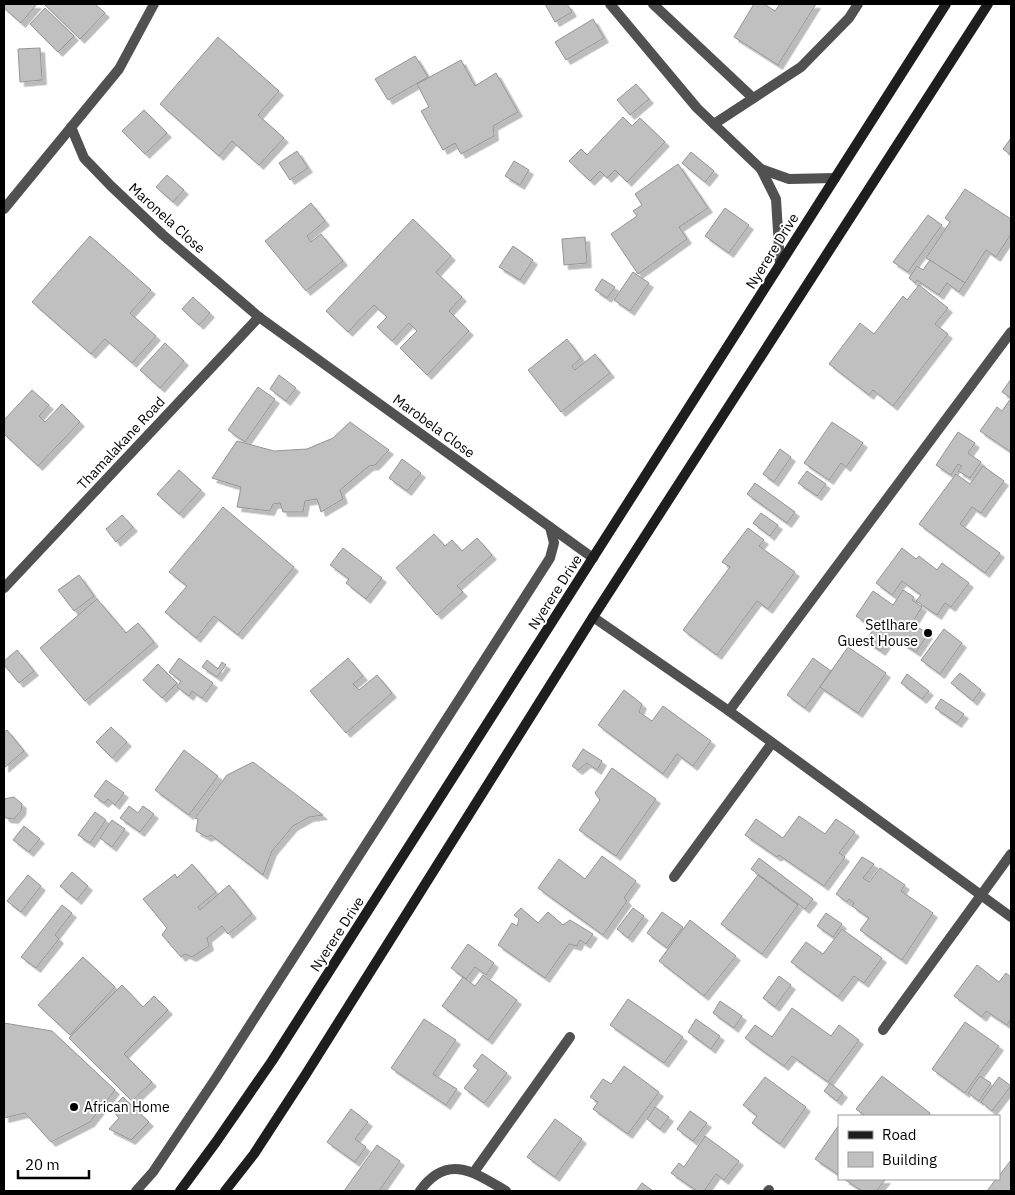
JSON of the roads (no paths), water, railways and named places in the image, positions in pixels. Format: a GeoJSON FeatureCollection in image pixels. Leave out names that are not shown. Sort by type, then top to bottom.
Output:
{"type":"FeatureCollection","features":[{"type":"Feature","properties":{"kind":"main road","name":"Nyerere Drive"},"geometry":{"type":"LineString","coordinates":[[180,1191],[272,1061],[946,4]]}},
{"type":"Feature","properties":{"kind":"main road"},"geometry":{"type":"LineString","coordinates":[[225,1191],[254,1154],[301,1082],[593,617],[988,4]]}},
{"type":"Feature","properties":{"kind":"street"},"geometry":{"type":"LineString","coordinates":[[4,209],[119,69],[154,4]]}},
{"type":"Feature","properties":{"kind":"street"},"geometry":{"type":"LineString","coordinates":[[610,4],[697,108],[761,169],[776,199],[780,264]]}},
{"type":"Feature","properties":{"kind":"street"},"geometry":{"type":"LineString","coordinates":[[653,4],[753,98]]}},
{"type":"Feature","properties":{"kind":"street"},"geometry":{"type":"LineString","coordinates":[[714,124],[801,67],[849,18],[858,4]]}},
{"type":"Feature","properties":{"kind":"street","name":"Maronela Close"},"geometry":{"type":"LineString","coordinates":[[71,127],[84,158],[111,186],[163,235],[259,317]]}},
{"type":"Feature","properties":{"kind":"street"},"geometry":{"type":"LineString","coordinates":[[761,169],[789,179],[835,178]]}},
{"type":"Feature","properties":{"kind":"street","name":"Marobela Close"},"geometry":{"type":"LineString","coordinates":[[259,317],[593,558]]}},
{"type":"Feature","properties":{"kind":"street","name":"Thamalakane Road"},"geometry":{"type":"LineString","coordinates":[[4,588],[259,317]]}},
{"type":"Feature","properties":{"kind":"street"},"geometry":{"type":"LineString","coordinates":[[730,711],[1011,332]]}},
{"type":"Feature","properties":{"kind":"street"},"geometry":{"type":"LineString","coordinates":[[136,1191],[153,1172],[216,1078],[550,558],[554,543],[550,527]]}},
{"type":"Feature","properties":{"kind":"street"},"geometry":{"type":"LineString","coordinates":[[593,617],[730,711],[1011,916]]}},
{"type":"Feature","properties":{"kind":"street"},"geometry":{"type":"LineString","coordinates":[[674,877],[772,743]]}},
{"type":"Feature","properties":{"kind":"street"},"geometry":{"type":"LineString","coordinates":[[883,1030],[1011,854]]}},
{"type":"Feature","properties":{"kind":"street"},"geometry":{"type":"LineString","coordinates":[[474,1172],[570,1037]]}},
{"type":"Feature","properties":{"kind":"street"},"geometry":{"type":"LineString","coordinates":[[420,1191],[427,1182],[449,1168],[474,1172],[506,1191]]}},
{"type":"Feature","properties":{"kind":"place","name":"Setlhare Guest House"},"geometry":{"type":"Point","coordinates":[928,633]}},
{"type":"Feature","properties":{"kind":"place","name":"African Home"},"geometry":{"type":"Point","coordinates":[74,1107]}}]}
